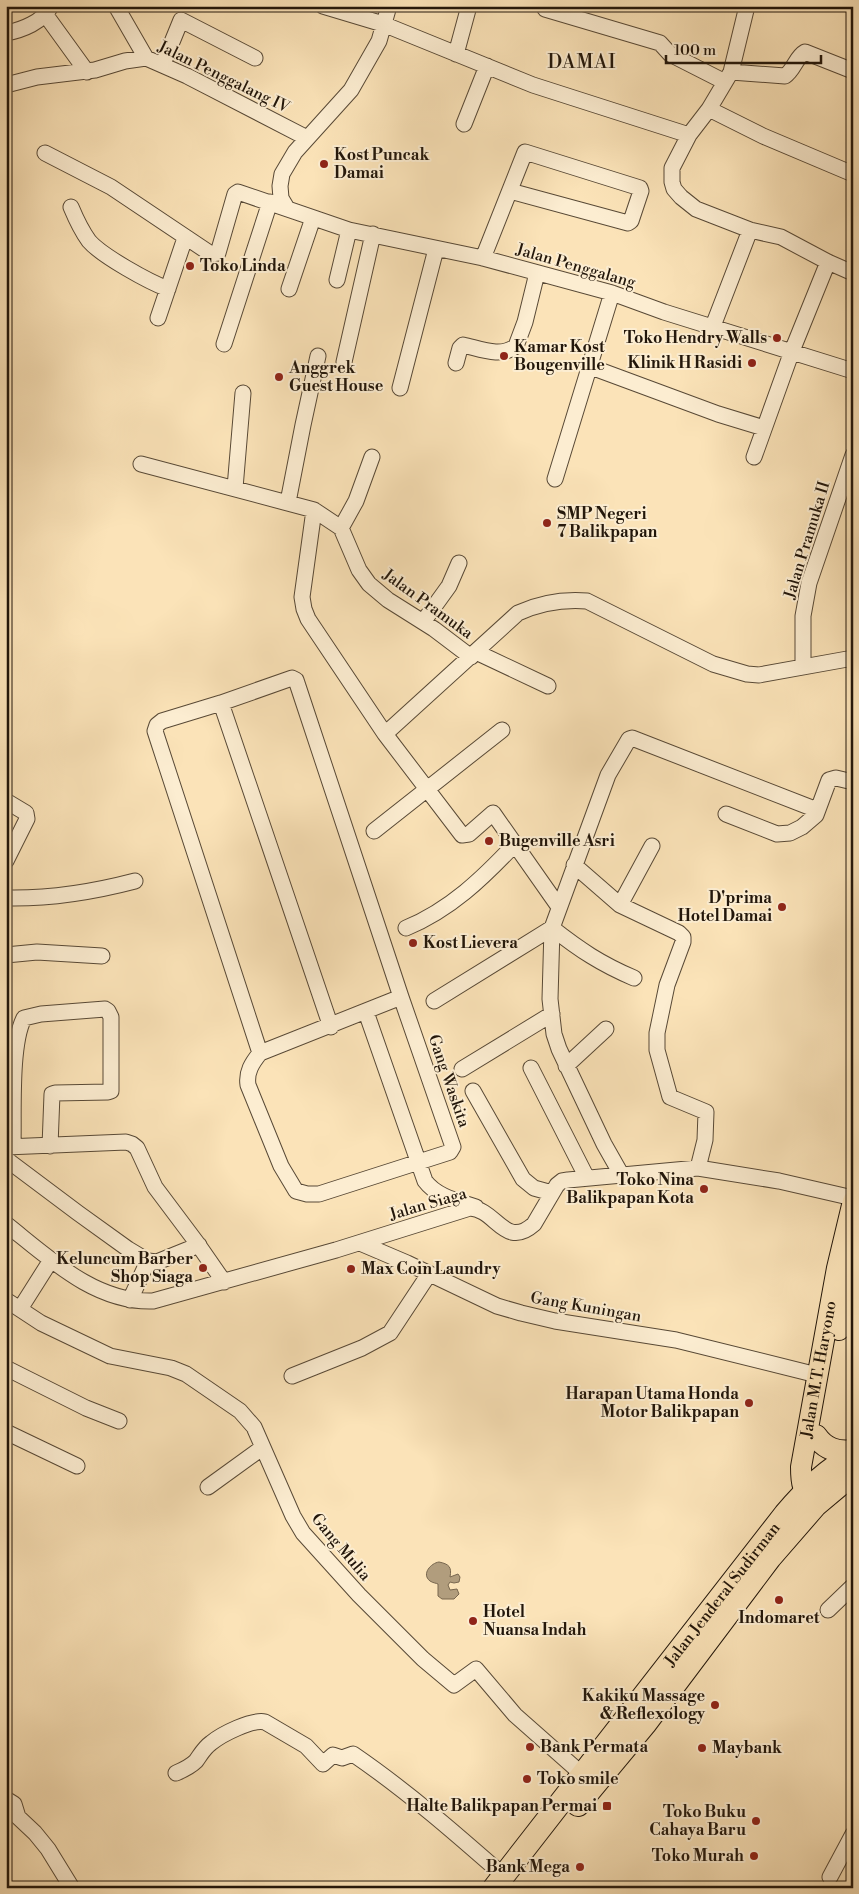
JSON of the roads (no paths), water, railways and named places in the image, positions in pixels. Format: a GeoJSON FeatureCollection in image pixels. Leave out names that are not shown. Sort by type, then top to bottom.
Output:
{"type":"FeatureCollection","features":[{"type":"Feature","properties":{"kind":"highway"},"geometry":{"type":"LineString","coordinates":[[816,1436],[820,1442],[831,1449],[853,1453]]}},
{"type":"Feature","properties":{"kind":"highway","name":"Jalan Jenderal Sudirman"},"geometry":{"type":"LineString","coordinates":[[503,1884],[646,1724],[818,1491],[853,1453]]}},
{"type":"Feature","properties":{"kind":"highway","name":"Jalan Jenderal Sudirman"},"geometry":{"type":"LineString","coordinates":[[503,1884],[583,1775],[773,1529],[818,1491],[853,1474]]}},
{"type":"Feature","properties":{"kind":"main road","name":"Jalan M.T. Haryono"},"geometry":{"type":"LineString","coordinates":[[818,1491],[801,1478],[802,1467],[837,1268],[853,1200]]}},
{"type":"Feature","properties":{"kind":"main road","name":"Jalan M.T. Haryono"},"geometry":{"type":"LineString","coordinates":[[818,1491],[814,1462],[816,1436],[853,1266]]}},
{"type":"Feature","properties":{"kind":"street"},"geometry":{"type":"LineString","coordinates":[[116,6],[146,58]]}},
{"type":"Feature","properties":{"kind":"street"},"geometry":{"type":"LineString","coordinates":[[323,6],[383,24],[533,85],[689,135]]}},
{"type":"Feature","properties":{"kind":"street"},"geometry":{"type":"LineString","coordinates":[[287,208],[281,198],[282,174],[295,152],[352,90],[378,41],[389,6]]}},
{"type":"Feature","properties":{"kind":"street"},"geometry":{"type":"LineString","coordinates":[[456,54],[469,6]]}},
{"type":"Feature","properties":{"kind":"street"},"geometry":{"type":"LineString","coordinates":[[748,6],[728,77],[709,109],[689,135],[672,168],[674,189],[696,209],[750,230],[781,237],[853,273]]}},
{"type":"Feature","properties":{"kind":"street"},"geometry":{"type":"LineString","coordinates":[[546,9],[660,43],[670,54],[728,77],[782,77],[788,75],[800,56],[805,52],[853,70]]}},
{"type":"Feature","properties":{"kind":"street"},"geometry":{"type":"LineString","coordinates":[[6,33],[25,28],[48,10],[87,72]]}},
{"type":"Feature","properties":{"kind":"street"},"geometry":{"type":"LineString","coordinates":[[163,64],[181,20],[255,58]]}},
{"type":"Feature","properties":{"kind":"street","name":"Jalan Penggalang IV"},"geometry":{"type":"LineString","coordinates":[[6,86],[37,77],[87,72],[125,60],[146,58],[163,64],[307,138]]}},
{"type":"Feature","properties":{"kind":"street"},"geometry":{"type":"LineString","coordinates":[[464,124],[487,66]]}},
{"type":"Feature","properties":{"kind":"street"},"geometry":{"type":"LineString","coordinates":[[709,109],[762,136],[853,174]]}},
{"type":"Feature","properties":{"kind":"street"},"geometry":{"type":"LineString","coordinates":[[483,258],[525,152],[640,188],[641,191],[632,221],[628,223],[510,191]]}},
{"type":"Feature","properties":{"kind":"street"},"geometry":{"type":"LineString","coordinates":[[45,153],[111,187],[185,238],[158,318]]}},
{"type":"Feature","properties":{"kind":"street","name":"Jalan Penggalang"},"geometry":{"type":"LineString","coordinates":[[185,238],[211,254],[216,254],[235,194],[238,192],[349,230],[483,258],[612,293],[664,312],[853,370]]}},
{"type":"Feature","properties":{"kind":"street"},"geometry":{"type":"LineString","coordinates":[[224,344],[270,202]]}},
{"type":"Feature","properties":{"kind":"street"},"geometry":{"type":"LineString","coordinates":[[72,207],[81,230],[94,246],[140,277],[168,289]]}},
{"type":"Feature","properties":{"kind":"street"},"geometry":{"type":"LineString","coordinates":[[289,289],[313,218]]}},
{"type":"Feature","properties":{"kind":"street"},"geometry":{"type":"LineString","coordinates":[[337,280],[349,230]]}},
{"type":"Feature","properties":{"kind":"street"},"geometry":{"type":"LineString","coordinates":[[713,326],[750,230]]}},
{"type":"Feature","properties":{"kind":"street"},"geometry":{"type":"LineString","coordinates":[[344,362],[373,234]]}},
{"type":"Feature","properties":{"kind":"street"},"geometry":{"type":"LineString","coordinates":[[400,388],[436,249]]}},
{"type":"Feature","properties":{"kind":"street"},"geometry":{"type":"LineString","coordinates":[[754,457],[792,351],[828,262]]}},
{"type":"Feature","properties":{"kind":"street"},"geometry":{"type":"LineString","coordinates":[[456,363],[460,348],[463,345],[497,353],[505,352],[516,346],[523,330],[537,273]]}},
{"type":"Feature","properties":{"kind":"street"},"geometry":{"type":"LineString","coordinates":[[555,479],[612,293]]}},
{"type":"Feature","properties":{"kind":"street"},"geometry":{"type":"LineString","coordinates":[[288,502],[302,425],[318,356]]}},
{"type":"Feature","properties":{"kind":"street"},"geometry":{"type":"LineString","coordinates":[[590,368],[718,414],[764,428]]}},
{"type":"Feature","properties":{"kind":"street"},"geometry":{"type":"LineString","coordinates":[[235,488],[244,393]]}},
{"type":"Feature","properties":{"kind":"street","name":"Jalan Pramuka II"},"geometry":{"type":"LineString","coordinates":[[803,667],[803,616],[809,582],[853,455]]}},
{"type":"Feature","properties":{"kind":"street"},"geometry":{"type":"LineString","coordinates":[[141,464],[314,510],[341,528],[356,500],[372,457]]}},
{"type":"Feature","properties":{"kind":"street"},"geometry":{"type":"LineString","coordinates":[[314,510],[302,597],[308,619],[385,734],[462,835],[469,834],[493,813],[559,907]]}},
{"type":"Feature","properties":{"kind":"street","name":"Jalan Pramuka"},"geometry":{"type":"LineString","coordinates":[[341,528],[363,578],[388,600],[473,654],[518,613],[555,601],[572,600],[587,602],[713,664],[739,672],[759,674],[853,658]]}},
{"type":"Feature","properties":{"kind":"street"},"geometry":{"type":"LineString","coordinates":[[423,622],[449,586],[459,563]]}},
{"type":"Feature","properties":{"kind":"street"},"geometry":{"type":"LineString","coordinates":[[385,734],[473,654],[548,686]]}},
{"type":"Feature","properties":{"kind":"street"},"geometry":{"type":"LineString","coordinates":[[260,1054],[155,731],[157,725],[162,721],[292,678],[296,680],[401,998],[260,1054],[248,1070],[246,1078],[281,1166],[296,1191],[306,1194],[319,1194],[419,1163]]}},
{"type":"Feature","properties":{"kind":"street"},"geometry":{"type":"LineString","coordinates":[[221,703],[331,1027]]}},
{"type":"Feature","properties":{"kind":"street"},"geometry":{"type":"LineString","coordinates":[[374,831],[502,730]]}},
{"type":"Feature","properties":{"kind":"street"},"geometry":{"type":"LineString","coordinates":[[621,1174],[604,1144],[566,1066],[554,1034],[550,969],[552,928],[608,776],[629,739],[632,738],[817,810]]}},
{"type":"Feature","properties":{"kind":"street"},"geometry":{"type":"LineString","coordinates":[[726,814],[765,830],[786,834],[795,832],[812,819],[829,780],[836,778],[853,782]]}},
{"type":"Feature","properties":{"kind":"street"},"geometry":{"type":"LineString","coordinates":[[6,801],[26,813],[27,816],[6,861]]}},
{"type":"Feature","properties":{"kind":"street"},"geometry":{"type":"LineString","coordinates":[[406,928],[427,919],[467,892],[515,844]]}},
{"type":"Feature","properties":{"kind":"street"},"geometry":{"type":"LineString","coordinates":[[620,905],[652,846]]}},
{"type":"Feature","properties":{"kind":"street"},"geometry":{"type":"LineString","coordinates":[[574,865],[620,905],[679,933],[683,937],[683,942],[667,985],[656,1042],[670,1097],[706,1112],[705,1140],[698,1168]]}},
{"type":"Feature","properties":{"kind":"street"},"geometry":{"type":"LineString","coordinates":[[6,898],[85,893],[135,881]]}},
{"type":"Feature","properties":{"kind":"street"},"geometry":{"type":"LineString","coordinates":[[552,928],[577,948],[605,965],[634,978]]}},
{"type":"Feature","properties":{"kind":"street"},"geometry":{"type":"LineString","coordinates":[[434,1001],[552,928]]}},
{"type":"Feature","properties":{"kind":"street"},"geometry":{"type":"LineString","coordinates":[[6,955],[37,952],[102,956]]}},
{"type":"Feature","properties":{"kind":"street","name":"Gang Waskita"},"geometry":{"type":"LineString","coordinates":[[401,998],[454,1149],[419,1163]]}},
{"type":"Feature","properties":{"kind":"street"},"geometry":{"type":"LineString","coordinates":[[9,1151],[16,1057],[21,1023],[24,1018],[40,1014],[105,1009],[111,1017],[111,1091],[52,1094],[50,1146]]}},
{"type":"Feature","properties":{"kind":"street"},"geometry":{"type":"LineString","coordinates":[[366,1012],[425,1180],[431,1189],[438,1194],[479,1208]]}},
{"type":"Feature","properties":{"kind":"street"},"geometry":{"type":"LineString","coordinates":[[462,1069],[552,1014]]}},
{"type":"Feature","properties":{"kind":"street"},"geometry":{"type":"LineString","coordinates":[[566,1066],[606,1030]]}},
{"type":"Feature","properties":{"kind":"street"},"geometry":{"type":"LineString","coordinates":[[531,1068],[587,1178]]}},
{"type":"Feature","properties":{"kind":"street"},"geometry":{"type":"LineString","coordinates":[[473,1091],[523,1179],[534,1188],[552,1193]]}},
{"type":"Feature","properties":{"kind":"street"},"geometry":{"type":"LineString","coordinates":[[9,1151],[50,1146],[126,1142],[132,1144],[140,1153],[155,1187],[199,1245],[224,1282]]}},
{"type":"Feature","properties":{"kind":"street"},"geometry":{"type":"LineString","coordinates":[[9,1151],[85,1218],[148,1261],[157,1262],[199,1245]]}},
{"type":"Feature","properties":{"kind":"street","name":"Jalan Siaga"},"geometry":{"type":"LineString","coordinates":[[6,1224],[51,1260],[83,1282],[130,1300],[153,1301],[360,1243],[470,1208],[479,1208],[507,1231],[518,1233],[534,1224],[552,1193],[562,1181],[698,1168],[779,1180],[853,1200]]}},
{"type":"Feature","properties":{"kind":"street","name":"Gang Kuningan"},"geometry":{"type":"LineString","coordinates":[[360,1243],[497,1306],[521,1314],[676,1340],[817,1375]]}},
{"type":"Feature","properties":{"kind":"street"},"geometry":{"type":"LineString","coordinates":[[20,1309],[51,1260]]}},
{"type":"Feature","properties":{"kind":"street"},"geometry":{"type":"LineString","coordinates":[[130,1300],[148,1261]]}},
{"type":"Feature","properties":{"kind":"street"},"geometry":{"type":"LineString","coordinates":[[292,1376],[362,1348],[390,1333],[429,1274]]}},
{"type":"Feature","properties":{"kind":"street","name":"Gang Mulia"},"geometry":{"type":"LineString","coordinates":[[6,1300],[79,1342],[110,1356],[171,1368],[186,1374],[202,1383],[240,1411],[254,1427],[293,1516],[303,1533],[359,1595],[423,1659],[454,1685],[476,1669],[515,1715],[583,1775]]}},
{"type":"Feature","properties":{"kind":"street"},"geometry":{"type":"LineString","coordinates":[[6,1368],[69,1400],[119,1421]]}},
{"type":"Feature","properties":{"kind":"street"},"geometry":{"type":"LineString","coordinates":[[6,1432],[77,1466]]}},
{"type":"Feature","properties":{"kind":"street"},"geometry":{"type":"LineString","coordinates":[[208,1487],[262,1448]]}},
{"type":"Feature","properties":{"kind":"street"},"geometry":{"type":"LineString","coordinates":[[828,1610],[853,1586]]}},
{"type":"Feature","properties":{"kind":"street"},"geometry":{"type":"LineString","coordinates":[[176,1774],[190,1766],[204,1748],[214,1740],[249,1723],[265,1722],[306,1746],[323,1764],[332,1755],[342,1758],[353,1754],[391,1780],[435,1815],[503,1884]]}},
{"type":"Feature","properties":{"kind":"street"},"geometry":{"type":"LineString","coordinates":[[6,1799],[14,1804],[18,1817],[48,1849],[72,1888]]}},
{"type":"Feature","properties":{"kind":"street"},"geometry":{"type":"LineString","coordinates":[[830,1877],[853,1834]]}},
{"type":"Feature","properties":{"kind":"place","name":"Kost Puncak Damai"},"geometry":{"type":"Point","coordinates":[324,164]}},
{"type":"Feature","properties":{"kind":"place","name":"Toko Linda"},"geometry":{"type":"Point","coordinates":[190,266]}},
{"type":"Feature","properties":{"kind":"place","name":"Toko Hendry Walls"},"geometry":{"type":"Point","coordinates":[777,338]}},
{"type":"Feature","properties":{"kind":"place","name":"Kamar Kost Bougenville"},"geometry":{"type":"Point","coordinates":[504,356]}},
{"type":"Feature","properties":{"kind":"place","name":"Klinik H Rasidi"},"geometry":{"type":"Point","coordinates":[752,363]}},
{"type":"Feature","properties":{"kind":"place","name":"Anggrek Guest House"},"geometry":{"type":"Point","coordinates":[279,377]}},
{"type":"Feature","properties":{"kind":"place","name":"SMP Negeri 7 Balikpapan"},"geometry":{"type":"Point","coordinates":[547,523]}},
{"type":"Feature","properties":{"kind":"place","name":"Bugenville Asri"},"geometry":{"type":"Point","coordinates":[489,841]}},
{"type":"Feature","properties":{"kind":"place","name":"D'prima Hotel Damai"},"geometry":{"type":"Point","coordinates":[782,907]}},
{"type":"Feature","properties":{"kind":"place","name":"Kost Lievera"},"geometry":{"type":"Point","coordinates":[413,943]}},
{"type":"Feature","properties":{"kind":"place","name":"Toko Nina Balikpapan Kota"},"geometry":{"type":"Point","coordinates":[704,1189]}},
{"type":"Feature","properties":{"kind":"place","name":"Keluncum Barber Shop Siaga"},"geometry":{"type":"Point","coordinates":[203,1268]}},
{"type":"Feature","properties":{"kind":"place","name":"Max Coin Laundry"},"geometry":{"type":"Point","coordinates":[351,1269]}},
{"type":"Feature","properties":{"kind":"place","name":"Harapan Utama Honda Motor Balikpapan"},"geometry":{"type":"Point","coordinates":[749,1403]}},
{"type":"Feature","properties":{"kind":"place","name":"Indomaret"},"geometry":{"type":"Point","coordinates":[779,1600]}},
{"type":"Feature","properties":{"kind":"place","name":"Hotel Nuansa Indah"},"geometry":{"type":"Point","coordinates":[473,1621]}},
{"type":"Feature","properties":{"kind":"place","name":"Kakiku Massage & Reflexology"},"geometry":{"type":"Point","coordinates":[715,1705]}},
{"type":"Feature","properties":{"kind":"place","name":"Bank Permata"},"geometry":{"type":"Point","coordinates":[530,1747]}},
{"type":"Feature","properties":{"kind":"place","name":"Maybank"},"geometry":{"type":"Point","coordinates":[702,1748]}},
{"type":"Feature","properties":{"kind":"place","name":"Toko smile"},"geometry":{"type":"Point","coordinates":[527,1779]}},
{"type":"Feature","properties":{"kind":"place","name":"Halte Balikpapan Permai"},"geometry":{"type":"Point","coordinates":[607,1806]}},
{"type":"Feature","properties":{"kind":"place","name":"Toko Buku Cahaya Baru"},"geometry":{"type":"Point","coordinates":[756,1821]}},
{"type":"Feature","properties":{"kind":"place","name":"Toko Murah"},"geometry":{"type":"Point","coordinates":[754,1856]}},
{"type":"Feature","properties":{"kind":"place","name":"Bank Mega"},"geometry":{"type":"Point","coordinates":[580,1867]}},
{"type":"Feature","properties":{"kind":"district","name":"DAMAI"},"geometry":{"type":"Point","coordinates":[582,62]}}]}
